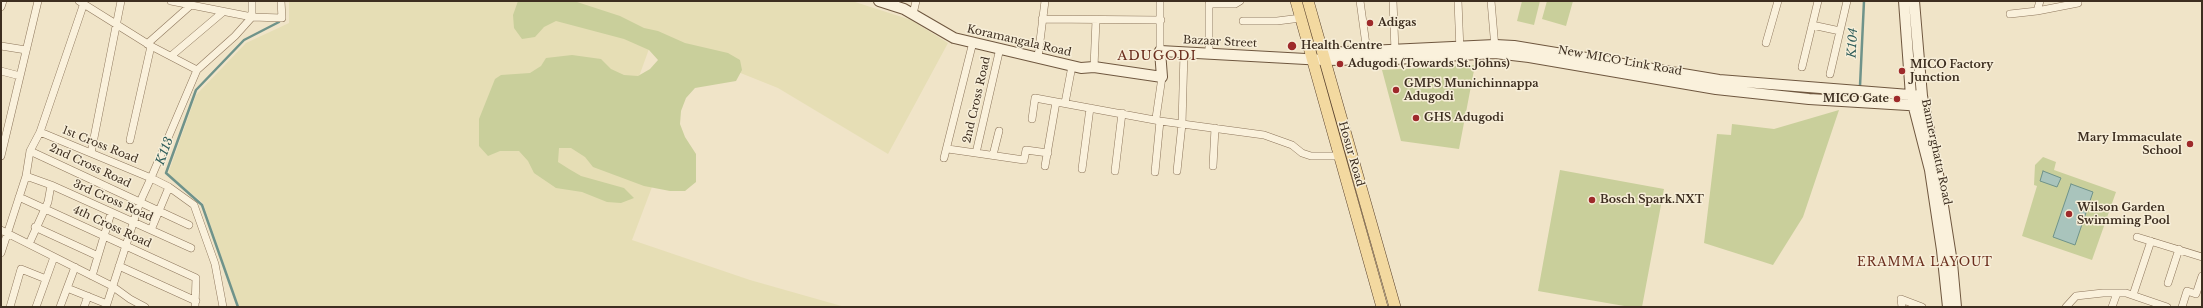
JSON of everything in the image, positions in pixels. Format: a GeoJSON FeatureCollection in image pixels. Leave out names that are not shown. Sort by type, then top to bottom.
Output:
{"type":"FeatureCollection","features":[{"type":"Feature","properties":{"kind":"main road","name":"Hosur Road"},"geometry":{"type":"LineString","coordinates":[[1296,1],[1301,18],[1318,56],[1395,307]]}},
{"type":"Feature","properties":{"kind":"main road","name":"Hosur Road"},"geometry":{"type":"LineString","coordinates":[[1308,1],[1318,56],[1340,156],[1382,307]]}},
{"type":"Feature","properties":{"kind":"street"},"geometry":{"type":"LineString","coordinates":[[1,7],[3,1]]}},
{"type":"Feature","properties":{"kind":"street"},"geometry":{"type":"LineString","coordinates":[[1,156],[38,1]]}},
{"type":"Feature","properties":{"kind":"street"},"geometry":{"type":"LineString","coordinates":[[91,153],[121,1]]}},
{"type":"Feature","properties":{"kind":"street"},"geometry":{"type":"LineString","coordinates":[[171,1],[252,18],[282,18],[281,1]]}},
{"type":"Feature","properties":{"kind":"street"},"geometry":{"type":"LineString","coordinates":[[67,288],[107,305],[125,244],[140,202],[152,178],[197,70],[235,36],[252,18],[252,1]]}},
{"type":"Feature","properties":{"kind":"street","name":"Koramangala Road"},"geometry":{"type":"LineString","coordinates":[[879,1],[904,9],[954,38],[1072,66],[1094,67],[1162,76]]}},
{"type":"Feature","properties":{"kind":"street"},"geometry":{"type":"LineString","coordinates":[[913,14],[916,1]]}},
{"type":"Feature","properties":{"kind":"street"},"geometry":{"type":"LineString","coordinates":[[1038,57],[1045,1]]}},
{"type":"Feature","properties":{"kind":"street"},"geometry":{"type":"LineString","coordinates":[[1155,172],[1162,76],[1160,51],[1160,1]]}},
{"type":"Feature","properties":{"kind":"street"},"geometry":{"type":"LineString","coordinates":[[1209,53],[1209,4],[1235,4],[1240,1]]}},
{"type":"Feature","properties":{"kind":"street"},"geometry":{"type":"LineString","coordinates":[[1360,1],[1367,52]]}},
{"type":"Feature","properties":{"kind":"street"},"geometry":{"type":"LineString","coordinates":[[1393,1],[1395,51]]}},
{"type":"Feature","properties":{"kind":"street"},"geometry":{"type":"LineString","coordinates":[[1458,1],[1460,51]]}},
{"type":"Feature","properties":{"kind":"street"},"geometry":{"type":"LineString","coordinates":[[1491,1],[1495,49]]}},
{"type":"Feature","properties":{"kind":"street"},"geometry":{"type":"LineString","coordinates":[[1766,44],[1778,1]]}},
{"type":"Feature","properties":{"kind":"street"},"geometry":{"type":"LineString","coordinates":[[1802,67],[1818,1]]}},
{"type":"Feature","properties":{"kind":"street"},"geometry":{"type":"LineString","coordinates":[[1830,74],[1847,1]]}},
{"type":"Feature","properties":{"kind":"street","name":"Bannerghatta Road"},"geometry":{"type":"LineString","coordinates":[[1904,1],[1912,101],[1936,188],[1952,264],[1956,307]]}},
{"type":"Feature","properties":{"kind":"street","name":"Bannerghatta Road"},"geometry":{"type":"LineString","coordinates":[[1914,1],[1923,101],[1936,188],[1948,307]]}},
{"type":"Feature","properties":{"kind":"street"},"geometry":{"type":"LineString","coordinates":[[2037,11],[2040,1]]}},
{"type":"Feature","properties":{"kind":"street"},"geometry":{"type":"LineString","coordinates":[[2010,14],[2037,11],[2078,3],[2078,1]]}},
{"type":"Feature","properties":{"kind":"street"},"geometry":{"type":"LineString","coordinates":[[1,253],[4,232],[19,197],[26,176],[30,151],[40,132],[81,2],[149,45],[197,70]]}},
{"type":"Feature","properties":{"kind":"street"},"geometry":{"type":"LineString","coordinates":[[130,140],[149,45],[191,5]]}},
{"type":"Feature","properties":{"kind":"street"},"geometry":{"type":"LineString","coordinates":[[171,56],[223,12]]}},
{"type":"Feature","properties":{"kind":"street"},"geometry":{"type":"LineString","coordinates":[[1243,21],[1277,21],[1301,18]]}},
{"type":"Feature","properties":{"kind":"street"},"geometry":{"type":"LineString","coordinates":[[1042,19],[1161,20]]}},
{"type":"Feature","properties":{"kind":"street"},"geometry":{"type":"LineString","coordinates":[[1094,67],[1096,20]]}},
{"type":"Feature","properties":{"kind":"street"},"geometry":{"type":"LineString","coordinates":[[1812,25],[1840,31]]}},
{"type":"Feature","properties":{"kind":"street"},"geometry":{"type":"LineString","coordinates":[[944,158],[948,149],[973,42]]}},
{"type":"Feature","properties":{"kind":"street"},"geometry":{"type":"LineString","coordinates":[[1,46],[26,50]]}},
{"type":"Feature","properties":{"kind":"street","name":"2nd Cross Road"},"geometry":{"type":"LineString","coordinates":[[948,149],[976,153],[1000,48]]}},
{"type":"Feature","properties":{"kind":"street","name":"New MICO Link Road"},"geometry":{"type":"LineString","coordinates":[[1318,56],[1495,49],[1716,89],[1809,99],[1923,101]]}},
{"type":"Feature","properties":{"kind":"street","name":"Bazaar Street"},"geometry":{"type":"LineString","coordinates":[[1160,51],[1278,56],[1283,54],[1318,56]]}},
{"type":"Feature","properties":{"kind":"street","name":"New MICO Link Road"},"geometry":{"type":"LineString","coordinates":[[1318,56],[1395,51],[1460,51]]}},
{"type":"Feature","properties":{"kind":"street"},"geometry":{"type":"LineString","coordinates":[[1177,171],[1182,124],[1184,52]]}},
{"type":"Feature","properties":{"kind":"street"},"geometry":{"type":"LineString","coordinates":[[1065,104],[1072,66]]}},
{"type":"Feature","properties":{"kind":"street"},"geometry":{"type":"LineString","coordinates":[[1,71],[20,76]]}},
{"type":"Feature","properties":{"kind":"street"},"geometry":{"type":"LineString","coordinates":[[1032,119],[1035,98],[1182,124],[1264,136],[1292,145],[1302,153],[1311,156],[1340,156]]}},
{"type":"Feature","properties":{"kind":"street"},"geometry":{"type":"LineString","coordinates":[[1045,166],[1056,102]]}},
{"type":"Feature","properties":{"kind":"street"},"geometry":{"type":"LineString","coordinates":[[1082,169],[1090,108]]}},
{"type":"Feature","properties":{"kind":"street"},"geometry":{"type":"LineString","coordinates":[[1115,171],[1122,113]]}},
{"type":"Feature","properties":{"kind":"street"},"geometry":{"type":"LineString","coordinates":[[1213,166],[1216,128]]}},
{"type":"Feature","properties":{"kind":"street"},"geometry":{"type":"LineString","coordinates":[[993,155],[1000,130]]}},
{"type":"Feature","properties":{"kind":"street","name":"1st Cross Road"},"geometry":{"type":"LineString","coordinates":[[40,132],[152,178],[169,187],[194,205],[215,264],[223,307]]}},
{"type":"Feature","properties":{"kind":"street"},"geometry":{"type":"LineString","coordinates":[[976,153],[1024,160],[1026,150],[1048,153]]}},
{"type":"Feature","properties":{"kind":"street","name":"2nd Cross Road"},"geometry":{"type":"LineString","coordinates":[[30,151],[189,225]]}},
{"type":"Feature","properties":{"kind":"street","name":"3rd Cross Road"},"geometry":{"type":"LineString","coordinates":[[26,176],[51,185],[191,248]]}},
{"type":"Feature","properties":{"kind":"street"},"geometry":{"type":"LineString","coordinates":[[29,244],[44,208],[50,198],[51,185]]}},
{"type":"Feature","properties":{"kind":"street"},"geometry":{"type":"LineString","coordinates":[[151,230],[169,187]]}},
{"type":"Feature","properties":{"kind":"street","name":"4th Cross Road"},"geometry":{"type":"LineString","coordinates":[[19,197],[125,244],[196,278],[195,304]]}},
{"type":"Feature","properties":{"kind":"street"},"geometry":{"type":"LineString","coordinates":[[92,276],[111,213]]}},
{"type":"Feature","properties":{"kind":"street"},"geometry":{"type":"LineString","coordinates":[[36,227],[98,256]]}},
{"type":"Feature","properties":{"kind":"street"},"geometry":{"type":"LineString","coordinates":[[4,232],[112,286],[130,299],[145,307]]}},
{"type":"Feature","properties":{"kind":"street"},"geometry":{"type":"LineString","coordinates":[[2137,237],[2151,240],[2202,257]]}},
{"type":"Feature","properties":{"kind":"street"},"geometry":{"type":"LineString","coordinates":[[2133,296],[2151,240]]}},
{"type":"Feature","properties":{"kind":"street"},"geometry":{"type":"LineString","coordinates":[[2168,283],[2179,249]]}},
{"type":"Feature","properties":{"kind":"street"},"geometry":{"type":"LineString","coordinates":[[36,307],[54,257]]}},
{"type":"Feature","properties":{"kind":"street"},"geometry":{"type":"LineString","coordinates":[[119,266],[182,295],[195,304]]}},
{"type":"Feature","properties":{"kind":"street"},"geometry":{"type":"LineString","coordinates":[[60,307],[74,267]]}},
{"type":"Feature","properties":{"kind":"street"},"geometry":{"type":"LineString","coordinates":[[10,307],[21,269],[46,279]]}},
{"type":"Feature","properties":{"kind":"street"},"geometry":{"type":"LineString","coordinates":[[2182,307],[2187,291],[2196,294],[2202,276]]}},
{"type":"Feature","properties":{"kind":"street"},"geometry":{"type":"LineString","coordinates":[[2112,307],[2117,293]]}},
{"type":"Feature","properties":{"kind":"street"},"geometry":{"type":"LineString","coordinates":[[2066,307],[2076,296],[2117,293],[2133,296],[2167,307]]}},
{"type":"Feature","properties":{"kind":"street"},"geometry":{"type":"LineString","coordinates":[[84,307],[88,296]]}},
{"type":"Feature","properties":{"kind":"street"},"geometry":{"type":"LineString","coordinates":[[127,307],[130,299]]}},
{"type":"Feature","properties":{"kind":"street"},"geometry":{"type":"LineString","coordinates":[[1902,307],[1901,299],[1922,307]]}},
{"type":"Feature","properties":{"kind":"shaded area"},"geometry":{"type":"Polygon","coordinates":[[[289,1],[852,1],[911,20],[948,43],[888,154],[778,88],[653,38],[637,82],[655,179],[632,240],[750,280],[845,307],[239,307],[203,203],[168,174],[196,95],[246,43],[289,23],[289,1]]]}},
{"type":"Feature","properties":{"kind":"green space"},"geometry":{"type":"Polygon","coordinates":[[[518,1],[574,1],[620,16],[644,28],[658,31],[685,43],[728,53],[740,60],[742,70],[736,81],[695,88],[686,98],[681,111],[680,124],[685,137],[696,154],[696,182],[685,191],[670,191],[644,186],[593,167],[585,157],[571,148],[559,148],[558,162],[581,176],[624,188],[634,198],[621,203],[607,202],[582,192],[556,188],[534,173],[528,161],[519,151],[500,151],[488,156],[479,146],[479,119],[495,79],[501,75],[530,73],[541,66],[546,58],[572,55],[601,59],[611,69],[624,75],[638,76],[650,69],[658,60],[649,50],[624,39],[556,21],[544,27],[535,37],[522,39],[514,28],[513,15],[518,1]]]}},
{"type":"Feature","properties":{"kind":"green space"},"geometry":{"type":"Polygon","coordinates":[[[1522,1],[1540,1],[1534,25],[1517,21],[1522,1]]]}},
{"type":"Feature","properties":{"kind":"green space"},"geometry":{"type":"Polygon","coordinates":[[[1547,1],[1573,1],[1566,26],[1542,19],[1547,1]]]}},
{"type":"Feature","properties":{"kind":"green space"},"geometry":{"type":"Polygon","coordinates":[[[1475,65],[1459,149],[1401,141],[1382,70],[1475,65]]]}},
{"type":"Feature","properties":{"kind":"green space"},"geometry":{"type":"Polygon","coordinates":[[[1839,110],[1803,217],[1773,265],[1704,243],[1717,134],[1731,135],[1732,124],[1774,129],[1839,110]]]}},
{"type":"Feature","properties":{"kind":"green space","name":"Wilson Garden Swimming Pool"},"geometry":{"type":"Polygon","coordinates":[[[2043,157],[2056,162],[2054,170],[2116,192],[2092,260],[2022,236],[2037,186],[2034,185],[2035,165],[2043,157]]]}},
{"type":"Feature","properties":{"kind":"green space"},"geometry":{"type":"Polygon","coordinates":[[[1560,170],[1664,189],[1642,307],[1630,307],[1538,291],[1560,170]]]}},
{"type":"Feature","properties":{"kind":"water"},"geometry":{"type":"Polygon","coordinates":[[[2043,171],[2061,178],[2057,187],[2040,181],[2043,171]]]}},
{"type":"Feature","properties":{"kind":"water"},"geometry":{"type":"Polygon","coordinates":[[[2071,184],[2093,192],[2075,245],[2053,237],[2071,184]]]}},
{"type":"Feature","properties":{"kind":"waterway","name":"K104"},"geometry":{"type":"LineString","coordinates":[[1860,86],[1864,1]]}},
{"type":"Feature","properties":{"kind":"waterway","name":"K113"},"geometry":{"type":"LineString","coordinates":[[238,307],[202,205],[166,173],[196,90],[244,40],[279,22]]}},
{"type":"Feature","properties":{"kind":"place","name":"Adigas"},"geometry":{"type":"Point","coordinates":[1370,23]}},
{"type":"Feature","properties":{"kind":"place","name":"Health Centre"},"geometry":{"type":"Point","coordinates":[1292,46]}},
{"type":"Feature","properties":{"kind":"place","name":"Adugodi (Towards St. Johns)"},"geometry":{"type":"Point","coordinates":[1340,64]}},
{"type":"Feature","properties":{"kind":"place","name":"MICO Factory Junction"},"geometry":{"type":"Point","coordinates":[1902,71]}},
{"type":"Feature","properties":{"kind":"place","name":"GMPS Munichinnappa Adugodi"},"geometry":{"type":"Point","coordinates":[1396,90]}},
{"type":"Feature","properties":{"kind":"place","name":"MICO Gate"},"geometry":{"type":"Point","coordinates":[1897,99]}},
{"type":"Feature","properties":{"kind":"place","name":"GHS Adugodi"},"geometry":{"type":"Point","coordinates":[1416,118]}},
{"type":"Feature","properties":{"kind":"place","name":"Mary Immaculate School"},"geometry":{"type":"Point","coordinates":[2190,144]}},
{"type":"Feature","properties":{"kind":"place","name":"Bosch Spark.NXT"},"geometry":{"type":"Point","coordinates":[1592,200]}},
{"type":"Feature","properties":{"kind":"place","name":"Wilson Garden Swimming Pool"},"geometry":{"type":"Point","coordinates":[2069,214]}},
{"type":"Feature","properties":{"kind":"district","name":"ADUGODI"},"geometry":{"type":"Point","coordinates":[1157,56]}},
{"type":"Feature","properties":{"kind":"district","name":"ERAMMA LAYOUT"},"geometry":{"type":"Point","coordinates":[1925,263]}}]}
